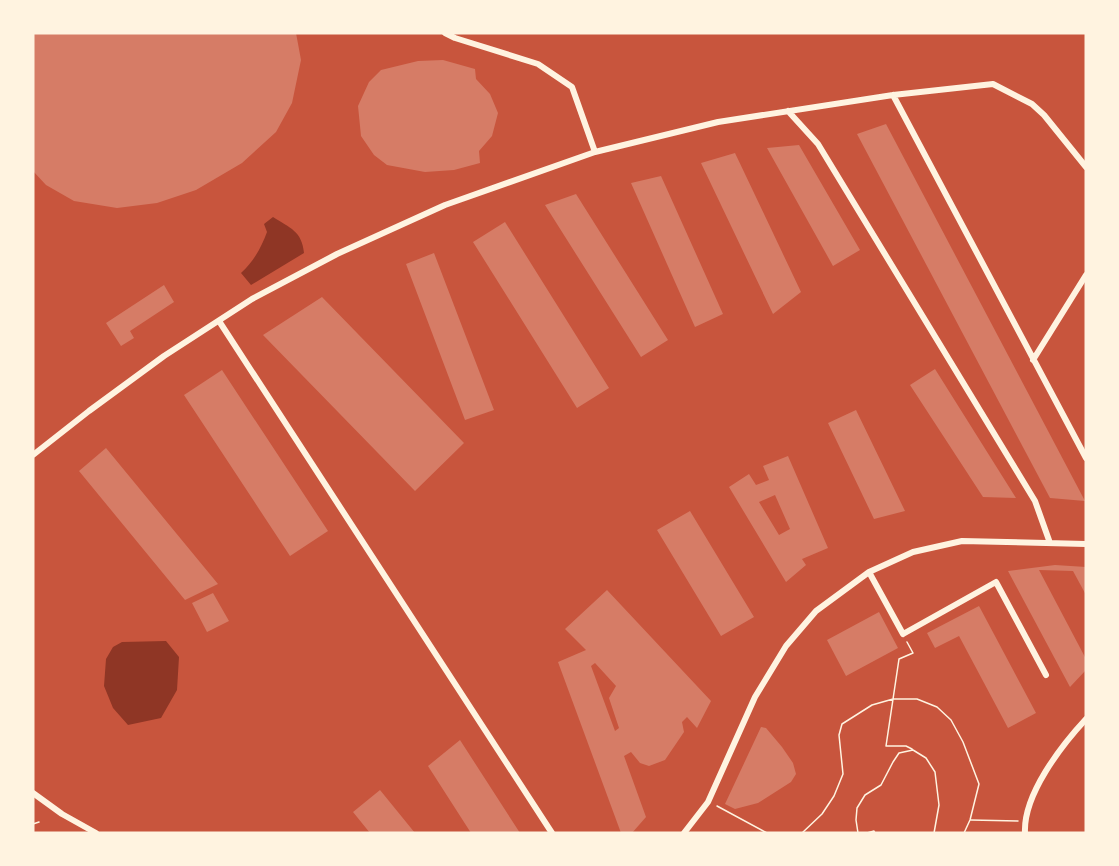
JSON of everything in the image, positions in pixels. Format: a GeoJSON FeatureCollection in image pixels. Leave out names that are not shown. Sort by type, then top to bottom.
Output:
{"type":"FeatureCollection","features":[{"type":"Feature","properties":{"kind":"street"},"geometry":{"type":"LineString","coordinates":[[445,33],[454,38],[538,64],[572,87],[594,152]]}},
{"type":"Feature","properties":{"kind":"street"},"geometry":{"type":"LineString","coordinates":[[33,455],[164,356],[252,299],[337,254],[445,205],[594,152],[718,122],[893,95],[993,84],[1032,104],[1044,115],[1086,167]]}},
{"type":"Feature","properties":{"kind":"street"},"geometry":{"type":"LineString","coordinates":[[893,95],[1086,458]]}},
{"type":"Feature","properties":{"kind":"street"},"geometry":{"type":"LineString","coordinates":[[788,111],[818,144],[1035,501],[1050,543]]}},
{"type":"Feature","properties":{"kind":"street"},"geometry":{"type":"LineString","coordinates":[[1034,360],[1086,275]]}},
{"type":"Feature","properties":{"kind":"street"},"geometry":{"type":"LineString","coordinates":[[219,321],[552,833]]}},
{"type":"Feature","properties":{"kind":"street"},"geometry":{"type":"LineString","coordinates":[[684,833],[708,802],[755,697],[786,646],[816,611],[869,572],[913,552],[962,541],[1086,544]]}},
{"type":"Feature","properties":{"kind":"street"},"geometry":{"type":"LineString","coordinates":[[869,572],[903,634],[996,582],[1046,675]]}},
{"type":"Feature","properties":{"kind":"street"},"geometry":{"type":"LineString","coordinates":[[1025,833],[1024,821],[1035,790],[1069,737],[1086,719]]}},
{"type":"Feature","properties":{"kind":"street"},"geometry":{"type":"LineString","coordinates":[[33,793],[96,833]]}},
{"type":"Feature","properties":{"kind":"path"},"geometry":{"type":"LineString","coordinates":[[903,634],[913,652],[899,659],[886,746],[906,746],[926,758],[934,772],[939,805],[934,833]]}},
{"type":"Feature","properties":{"kind":"path"},"geometry":{"type":"LineString","coordinates":[[802,833],[822,814],[834,796],[843,774],[839,735],[842,724],[872,705],[893,699],[917,699],[937,707],[951,720],[963,742],[980,784],[964,833]]}},
{"type":"Feature","properties":{"kind":"path"},"geometry":{"type":"LineString","coordinates":[[858,833],[857,808],[865,795],[881,785],[899,753],[913,750]]}},
{"type":"Feature","properties":{"kind":"path"},"geometry":{"type":"LineString","coordinates":[[708,802],[766,833]]}},
{"type":"Feature","properties":{"kind":"path"},"geometry":{"type":"LineString","coordinates":[[970,820],[1024,821]]}},
{"type":"Feature","properties":{"kind":"path"},"geometry":{"type":"LineString","coordinates":[[33,824],[39,822]]}},
{"type":"Feature","properties":{"kind":"path"},"geometry":{"type":"LineString","coordinates":[[867,833],[874,831],[875,833]]}},
{"type":"Feature","properties":{"kind":"shaded area"},"geometry":{"type":"Polygon","coordinates":[[[273,217],[290,227],[298,235],[304,253],[251,285],[241,273],[253,259],[262,243],[267,232],[264,224],[273,217]]]}},
{"type":"Feature","properties":{"kind":"shaded area"},"geometry":{"type":"Polygon","coordinates":[[[166,641],[179,657],[177,690],[161,718],[128,725],[113,708],[104,686],[106,659],[113,647],[122,642],[166,641]]]}},
{"type":"Feature","properties":{"kind":"building"},"geometry":{"type":"Polygon","coordinates":[[[33,33],[296,33],[301,60],[292,103],[276,132],[242,163],[196,190],[157,203],[117,208],[74,201],[46,185],[33,171],[33,33]]]}},
{"type":"Feature","properties":{"kind":"building"},"geometry":{"type":"Polygon","coordinates":[[[443,60],[475,69],[476,79],[490,94],[498,113],[492,136],[479,151],[480,163],[454,170],[425,172],[387,165],[374,155],[361,136],[358,106],[369,82],[381,70],[418,61],[443,60]]]}},
{"type":"Feature","properties":{"kind":"building"},"geometry":{"type":"Polygon","coordinates":[[[886,124],[1085,501],[1050,498],[857,134],[886,124]]]}},
{"type":"Feature","properties":{"kind":"building"},"geometry":{"type":"Polygon","coordinates":[[[799,145],[860,250],[833,266],[767,148],[799,145]]]}},
{"type":"Feature","properties":{"kind":"building"},"geometry":{"type":"Polygon","coordinates":[[[735,153],[801,292],[773,314],[701,163],[735,153]]]}},
{"type":"Feature","properties":{"kind":"building"},"geometry":{"type":"Polygon","coordinates":[[[661,176],[723,314],[695,327],[631,183],[661,176]]]}},
{"type":"Feature","properties":{"kind":"building"},"geometry":{"type":"Polygon","coordinates":[[[576,194],[668,340],[641,357],[545,205],[576,194]]]}},
{"type":"Feature","properties":{"kind":"building"},"geometry":{"type":"Polygon","coordinates":[[[505,222],[609,388],[577,408],[473,242],[505,222]]]}},
{"type":"Feature","properties":{"kind":"building"},"geometry":{"type":"Polygon","coordinates":[[[434,253],[494,410],[465,420],[406,264],[434,253]]]}},
{"type":"Feature","properties":{"kind":"building"},"geometry":{"type":"Polygon","coordinates":[[[164,285],[174,302],[130,331],[134,338],[121,346],[106,323],[164,285]]]}},
{"type":"Feature","properties":{"kind":"building"},"geometry":{"type":"Polygon","coordinates":[[[322,297],[464,443],[415,491],[263,335],[322,297]]]}},
{"type":"Feature","properties":{"kind":"building"},"geometry":{"type":"Polygon","coordinates":[[[935,369],[1016,498],[983,497],[910,385],[935,369]]]}},
{"type":"Feature","properties":{"kind":"building"},"geometry":{"type":"Polygon","coordinates":[[[222,370],[328,531],[290,556],[184,395],[222,370]]]}},
{"type":"Feature","properties":{"kind":"building"},"geometry":{"type":"Polygon","coordinates":[[[856,410],[905,511],[874,519],[828,423],[856,410]]]}},
{"type":"Feature","properties":{"kind":"building"},"geometry":{"type":"Polygon","coordinates":[[[106,448],[218,584],[185,600],[79,471],[106,448]]]}},
{"type":"Feature","properties":{"kind":"building"},"geometry":{"type":"Polygon","coordinates":[[[788,456],[828,548],[802,559],[806,565],[786,582],[729,487],[749,474],[756,485],[769,480],[763,466],[788,456]],[[775,495],[759,502],[779,535],[790,529],[775,495]]]}},
{"type":"Feature","properties":{"kind":"building"},"geometry":{"type":"Polygon","coordinates":[[[690,511],[754,617],[721,636],[657,530],[690,511]]]}},
{"type":"Feature","properties":{"kind":"building"},"geometry":{"type":"Polygon","coordinates":[[[1055,565],[1086,567],[1086,595],[1073,571],[1039,570],[1086,659],[1086,670],[1070,687],[1008,571],[1055,565]]]}},
{"type":"Feature","properties":{"kind":"building"},"geometry":{"type":"Polygon","coordinates":[[[607,590],[711,701],[697,728],[687,717],[682,722],[684,732],[665,760],[649,766],[640,763],[631,752],[624,756],[646,817],[632,833],[621,833],[558,662],[586,650],[565,629],[607,590]],[[595,663],[591,666],[615,731],[619,728],[609,698],[616,686],[595,663]]]}},
{"type":"Feature","properties":{"kind":"building"},"geometry":{"type":"Polygon","coordinates":[[[213,593],[229,621],[207,632],[192,603],[213,593]]]}},
{"type":"Feature","properties":{"kind":"building"},"geometry":{"type":"Polygon","coordinates":[[[979,606],[1036,713],[1008,728],[959,636],[935,648],[927,633],[979,606]]]}},
{"type":"Feature","properties":{"kind":"building"},"geometry":{"type":"Polygon","coordinates":[[[879,612],[898,648],[846,676],[827,640],[879,612]]]}},
{"type":"Feature","properties":{"kind":"building"},"geometry":{"type":"Polygon","coordinates":[[[761,727],[766,728],[782,747],[793,763],[796,774],[791,782],[758,803],[735,809],[725,804],[761,727]]]}},
{"type":"Feature","properties":{"kind":"building"},"geometry":{"type":"Polygon","coordinates":[[[460,740],[520,833],[471,833],[428,766],[460,740]]]}},
{"type":"Feature","properties":{"kind":"building"},"geometry":{"type":"Polygon","coordinates":[[[380,790],[415,833],[370,833],[353,812],[380,790]]]}}]}
